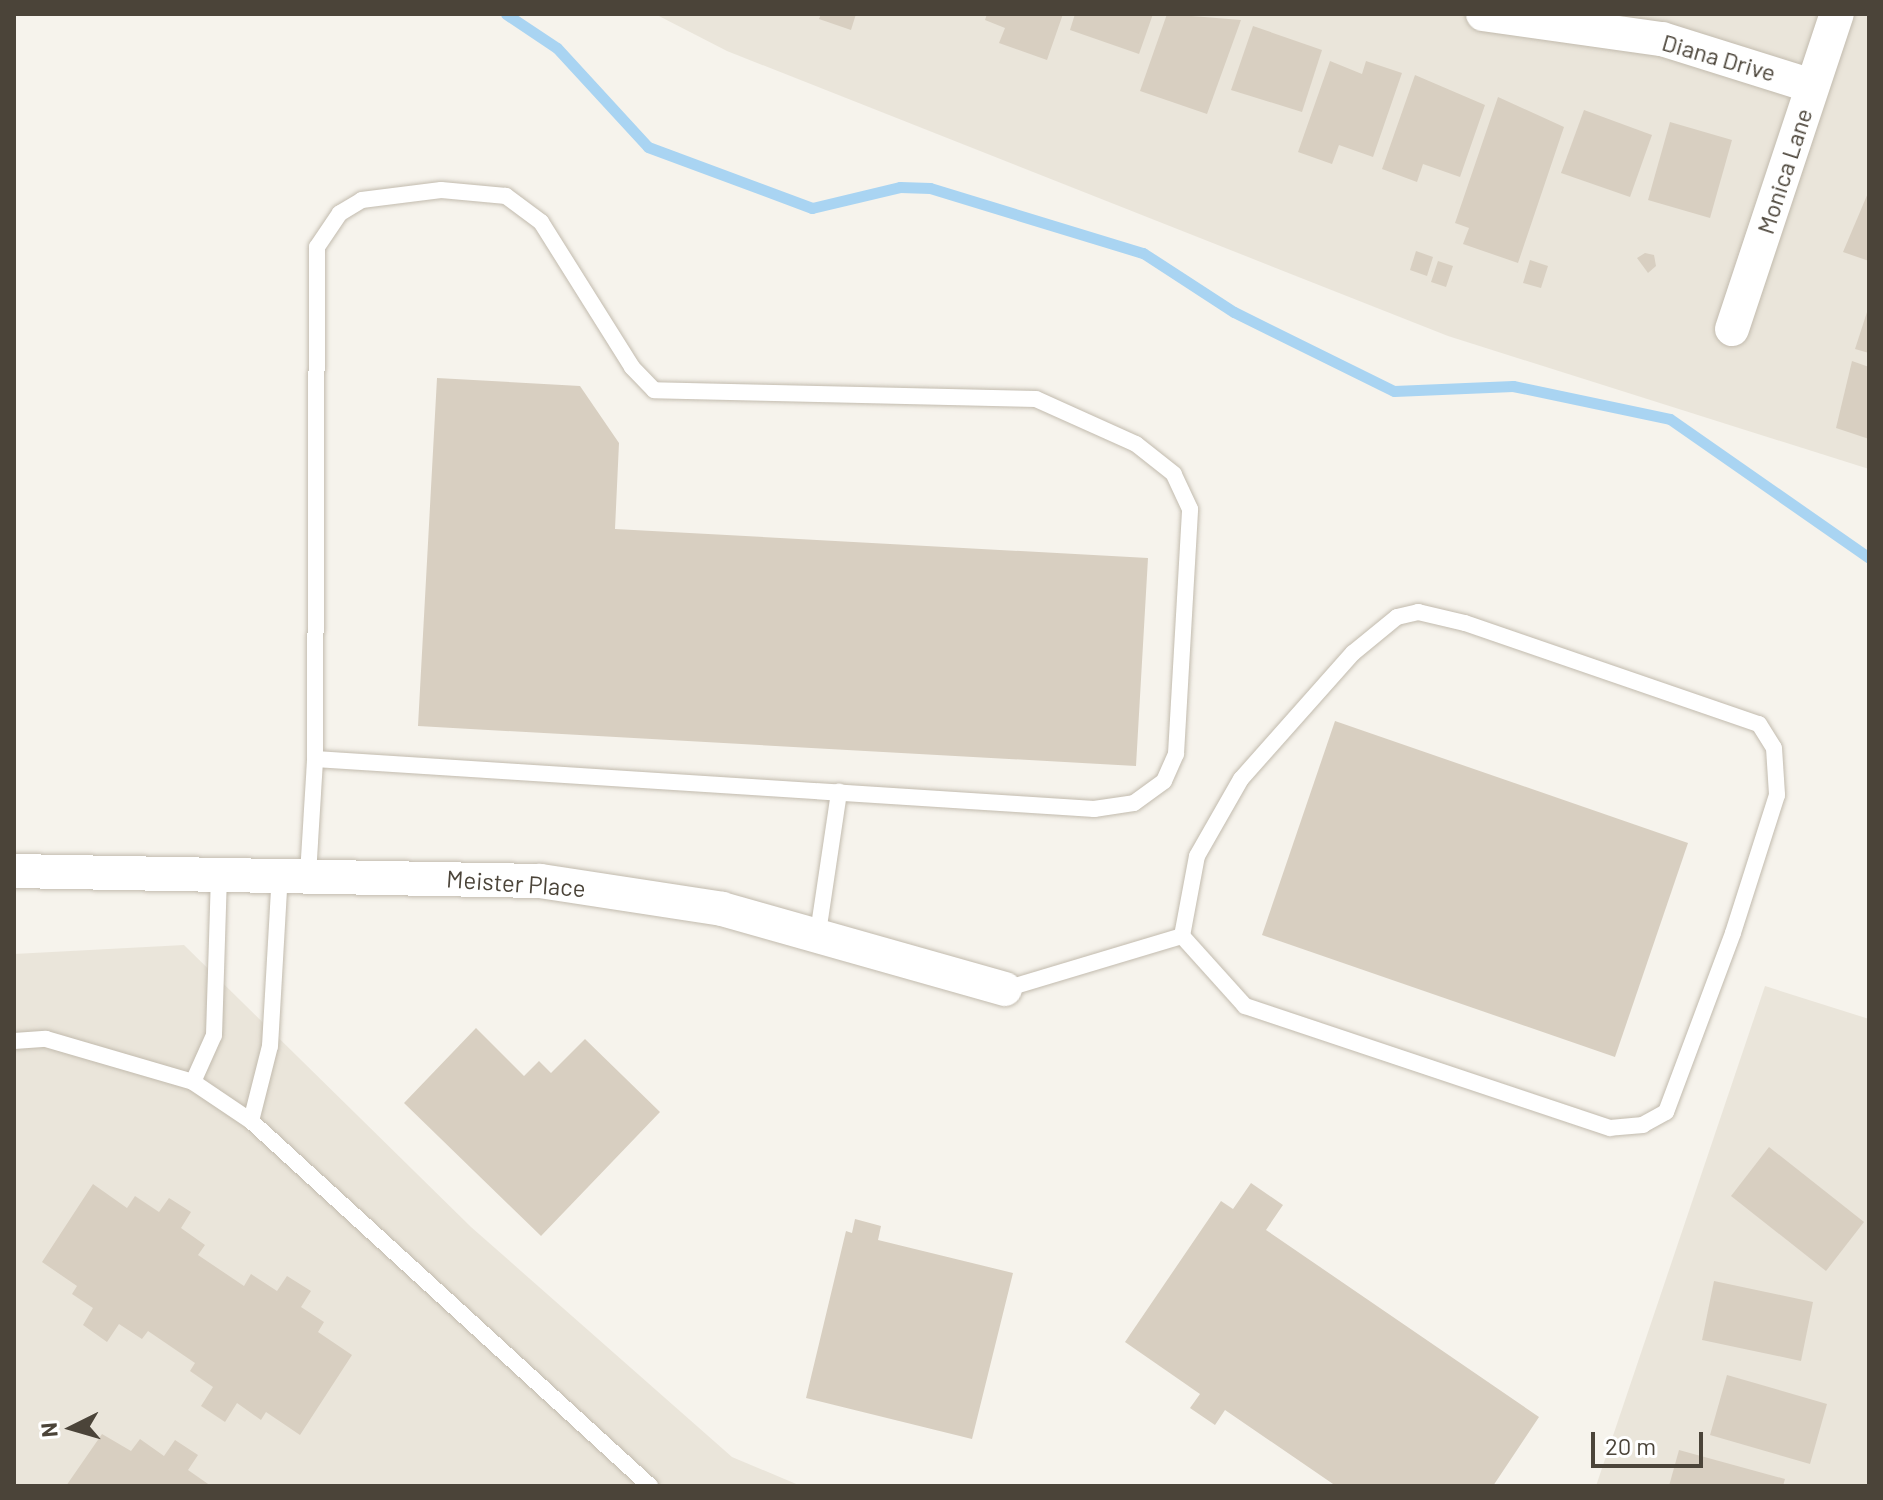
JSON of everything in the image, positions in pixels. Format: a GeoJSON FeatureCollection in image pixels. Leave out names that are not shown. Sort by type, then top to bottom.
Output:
{"type":"FeatureCollection","features":[{"type":"Feature","properties":{"kind":"street","name":"Diana Drive"},"geometry":{"type":"LineString","coordinates":[[1483,14],[1662,39],[1812,86]]}},
{"type":"Feature","properties":{"kind":"street","name":"Monica Lane"},"geometry":{"type":"LineString","coordinates":[[1732,329],[1837,14]]}},
{"type":"Feature","properties":{"kind":"street","name":"Meister Place"},"geometry":{"type":"LineString","coordinates":[[14,871],[540,881],[660,898],[818,933],[1005,989]]}},
{"type":"Feature","properties":{"kind":"lane"},"geometry":{"type":"LineString","coordinates":[[251,1121],[270,1046],[294,875],[315,759],[317,247],[340,213],[362,200],[441,190],[506,196],[541,222],[632,367],[654,390],[1036,399],[1136,444],[1174,474],[1190,509],[1176,754],[1164,781],[1134,803],[1094,809],[315,759]]}},
{"type":"Feature","properties":{"kind":"lane"},"geometry":{"type":"LineString","coordinates":[[1418,612],[1465,623],[1759,724],[1774,748],[1777,795],[1733,933],[1666,1112],[1643,1125],[1610,1128],[1245,1006],[1182,936],[1197,856],[1241,779],[1353,653],[1397,617],[1418,612]]}},
{"type":"Feature","properties":{"kind":"lane"},"geometry":{"type":"LineString","coordinates":[[818,933],[839,792]]}},
{"type":"Feature","properties":{"kind":"lane"},"geometry":{"type":"LineString","coordinates":[[193,1082],[214,1035],[219,875]]}},
{"type":"Feature","properties":{"kind":"lane"},"geometry":{"type":"LineString","coordinates":[[1005,989],[1182,936]]}},
{"type":"Feature","properties":{"kind":"lane"},"geometry":{"type":"LineString","coordinates":[[14,1041],[46,1039],[193,1082],[251,1121],[650,1486]]}},
{"type":"Feature","properties":{"kind":"shaded area"},"geometry":{"type":"Polygon","coordinates":[[[655,14],[1869,14],[1869,469],[1448,336],[727,51],[655,14]]]}},
{"type":"Feature","properties":{"kind":"shaded area"},"geometry":{"type":"Polygon","coordinates":[[[184,945],[471,1227],[732,1457],[801,1486],[14,1486],[14,954],[184,945]]]}},
{"type":"Feature","properties":{"kind":"shaded area"},"geometry":{"type":"Polygon","coordinates":[[[1765,986],[1869,1019],[1869,1486],[1596,1486],[1765,986]]]}},
{"type":"Feature","properties":{"kind":"building"},"geometry":{"type":"Polygon","coordinates":[[[821,14],[856,14],[851,30],[819,19],[821,14]]]}},
{"type":"Feature","properties":{"kind":"building"},"geometry":{"type":"Polygon","coordinates":[[[987,14],[1063,14],[1047,60],[999,43],[1005,28],[985,20],[987,14]]]}},
{"type":"Feature","properties":{"kind":"building"},"geometry":{"type":"Polygon","coordinates":[[[1075,14],[1153,14],[1139,54],[1070,30],[1075,14]]]}},
{"type":"Feature","properties":{"kind":"building"},"geometry":{"type":"Polygon","coordinates":[[[1167,14],[1241,20],[1207,114],[1140,91],[1167,14]]]}},
{"type":"Feature","properties":{"kind":"building"},"geometry":{"type":"Polygon","coordinates":[[[1253,26],[1322,50],[1302,112],[1231,90],[1253,26]]]}},
{"type":"Feature","properties":{"kind":"building"},"geometry":{"type":"Polygon","coordinates":[[[1330,61],[1362,74],[1366,61],[1402,73],[1373,157],[1339,145],[1332,164],[1298,152],[1330,61]]]}},
{"type":"Feature","properties":{"kind":"building"},"geometry":{"type":"Polygon","coordinates":[[[1415,75],[1485,105],[1460,177],[1423,164],[1417,182],[1382,169],[1415,75]]]}},
{"type":"Feature","properties":{"kind":"building"},"geometry":{"type":"Polygon","coordinates":[[[1498,97],[1564,127],[1518,263],[1463,244],[1469,228],[1455,223],[1498,97]]]}},
{"type":"Feature","properties":{"kind":"building"},"geometry":{"type":"Polygon","coordinates":[[[1584,110],[1652,135],[1630,197],[1561,173],[1584,110]]]}},
{"type":"Feature","properties":{"kind":"building"},"geometry":{"type":"Polygon","coordinates":[[[1670,122],[1732,140],[1710,218],[1648,200],[1670,122]]]}},
{"type":"Feature","properties":{"kind":"building"},"geometry":{"type":"Polygon","coordinates":[[[1869,193],[1869,261],[1843,252],[1869,193]]]}},
{"type":"Feature","properties":{"kind":"building"},"geometry":{"type":"Polygon","coordinates":[[[1416,251],[1433,257],[1427,276],[1410,270],[1416,251]]]}},
{"type":"Feature","properties":{"kind":"building"},"geometry":{"type":"Polygon","coordinates":[[[1645,253],[1654,255],[1656,266],[1648,273],[1637,258],[1645,253]]]}},
{"type":"Feature","properties":{"kind":"building"},"geometry":{"type":"Polygon","coordinates":[[[1530,260],[1548,266],[1541,288],[1523,283],[1530,260]]]}},
{"type":"Feature","properties":{"kind":"building"},"geometry":{"type":"Polygon","coordinates":[[[1438,261],[1453,266],[1446,287],[1431,282],[1438,261]]]}},
{"type":"Feature","properties":{"kind":"building"},"geometry":{"type":"Polygon","coordinates":[[[1869,310],[1869,353],[1855,349],[1869,310]]]}},
{"type":"Feature","properties":{"kind":"building"},"geometry":{"type":"Polygon","coordinates":[[[1852,361],[1869,367],[1869,439],[1836,428],[1852,361]]]}},
{"type":"Feature","properties":{"kind":"building"},"geometry":{"type":"Polygon","coordinates":[[[437,378],[580,386],[619,443],[615,529],[1148,558],[1136,766],[418,726],[437,378]]]}},
{"type":"Feature","properties":{"kind":"building"},"geometry":{"type":"Polygon","coordinates":[[[1335,721],[1688,843],[1615,1057],[1262,935],[1335,721]]]}},
{"type":"Feature","properties":{"kind":"building"},"geometry":{"type":"Polygon","coordinates":[[[476,1028],[524,1076],[539,1061],[551,1073],[585,1039],[660,1112],[541,1236],[404,1103],[476,1028]]]}},
{"type":"Feature","properties":{"kind":"building"},"geometry":{"type":"Polygon","coordinates":[[[1769,1147],[1864,1222],[1826,1271],[1731,1196],[1769,1147]]]}},
{"type":"Feature","properties":{"kind":"building"},"geometry":{"type":"Polygon","coordinates":[[[1251,1183],[1283,1205],[1266,1230],[1539,1417],[1493,1486],[1336,1486],[1225,1410],[1215,1425],[1190,1408],[1200,1394],[1125,1342],[1221,1201],[1233,1209],[1251,1183]]]}},
{"type":"Feature","properties":{"kind":"building"},"geometry":{"type":"Polygon","coordinates":[[[93,1184],[127,1208],[135,1196],[159,1212],[169,1198],[191,1212],[181,1228],[205,1245],[198,1255],[244,1286],[251,1274],[277,1291],[287,1276],[311,1291],[301,1307],[324,1322],[318,1332],[352,1355],[300,1435],[266,1412],[261,1420],[237,1403],[225,1422],[201,1406],[213,1387],[190,1371],[195,1363],[148,1331],[142,1339],[119,1324],[107,1342],[83,1325],[93,1308],[72,1294],[77,1286],[42,1262],[93,1184]]]}},
{"type":"Feature","properties":{"kind":"building"},"geometry":{"type":"Polygon","coordinates":[[[855,1219],[881,1226],[878,1240],[1013,1273],[972,1439],[806,1398],[846,1231],[852,1233],[855,1219]]]}},
{"type":"Feature","properties":{"kind":"building"},"geometry":{"type":"Polygon","coordinates":[[[1714,1281],[1813,1302],[1801,1361],[1702,1340],[1714,1281]]]}},
{"type":"Feature","properties":{"kind":"building"},"geometry":{"type":"Polygon","coordinates":[[[1727,1375],[1827,1404],[1810,1464],[1710,1435],[1727,1375]]]}},
{"type":"Feature","properties":{"kind":"building"},"geometry":{"type":"Polygon","coordinates":[[[102,1434],[131,1451],[140,1439],[164,1456],[175,1440],[198,1455],[188,1470],[211,1486],[66,1486],[102,1434]]]}},
{"type":"Feature","properties":{"kind":"building"},"geometry":{"type":"Polygon","coordinates":[[[1679,1450],[1785,1479],[1783,1486],[1669,1486],[1679,1450]]]}},
{"type":"Feature","properties":{"kind":"waterway"},"geometry":{"type":"LineString","coordinates":[[506,14],[557,48],[648,147],[812,208],[900,187],[930,188],[1143,253],[1234,312],[1394,391],[1513,386],[1670,419],[1869,558]]}}]}
